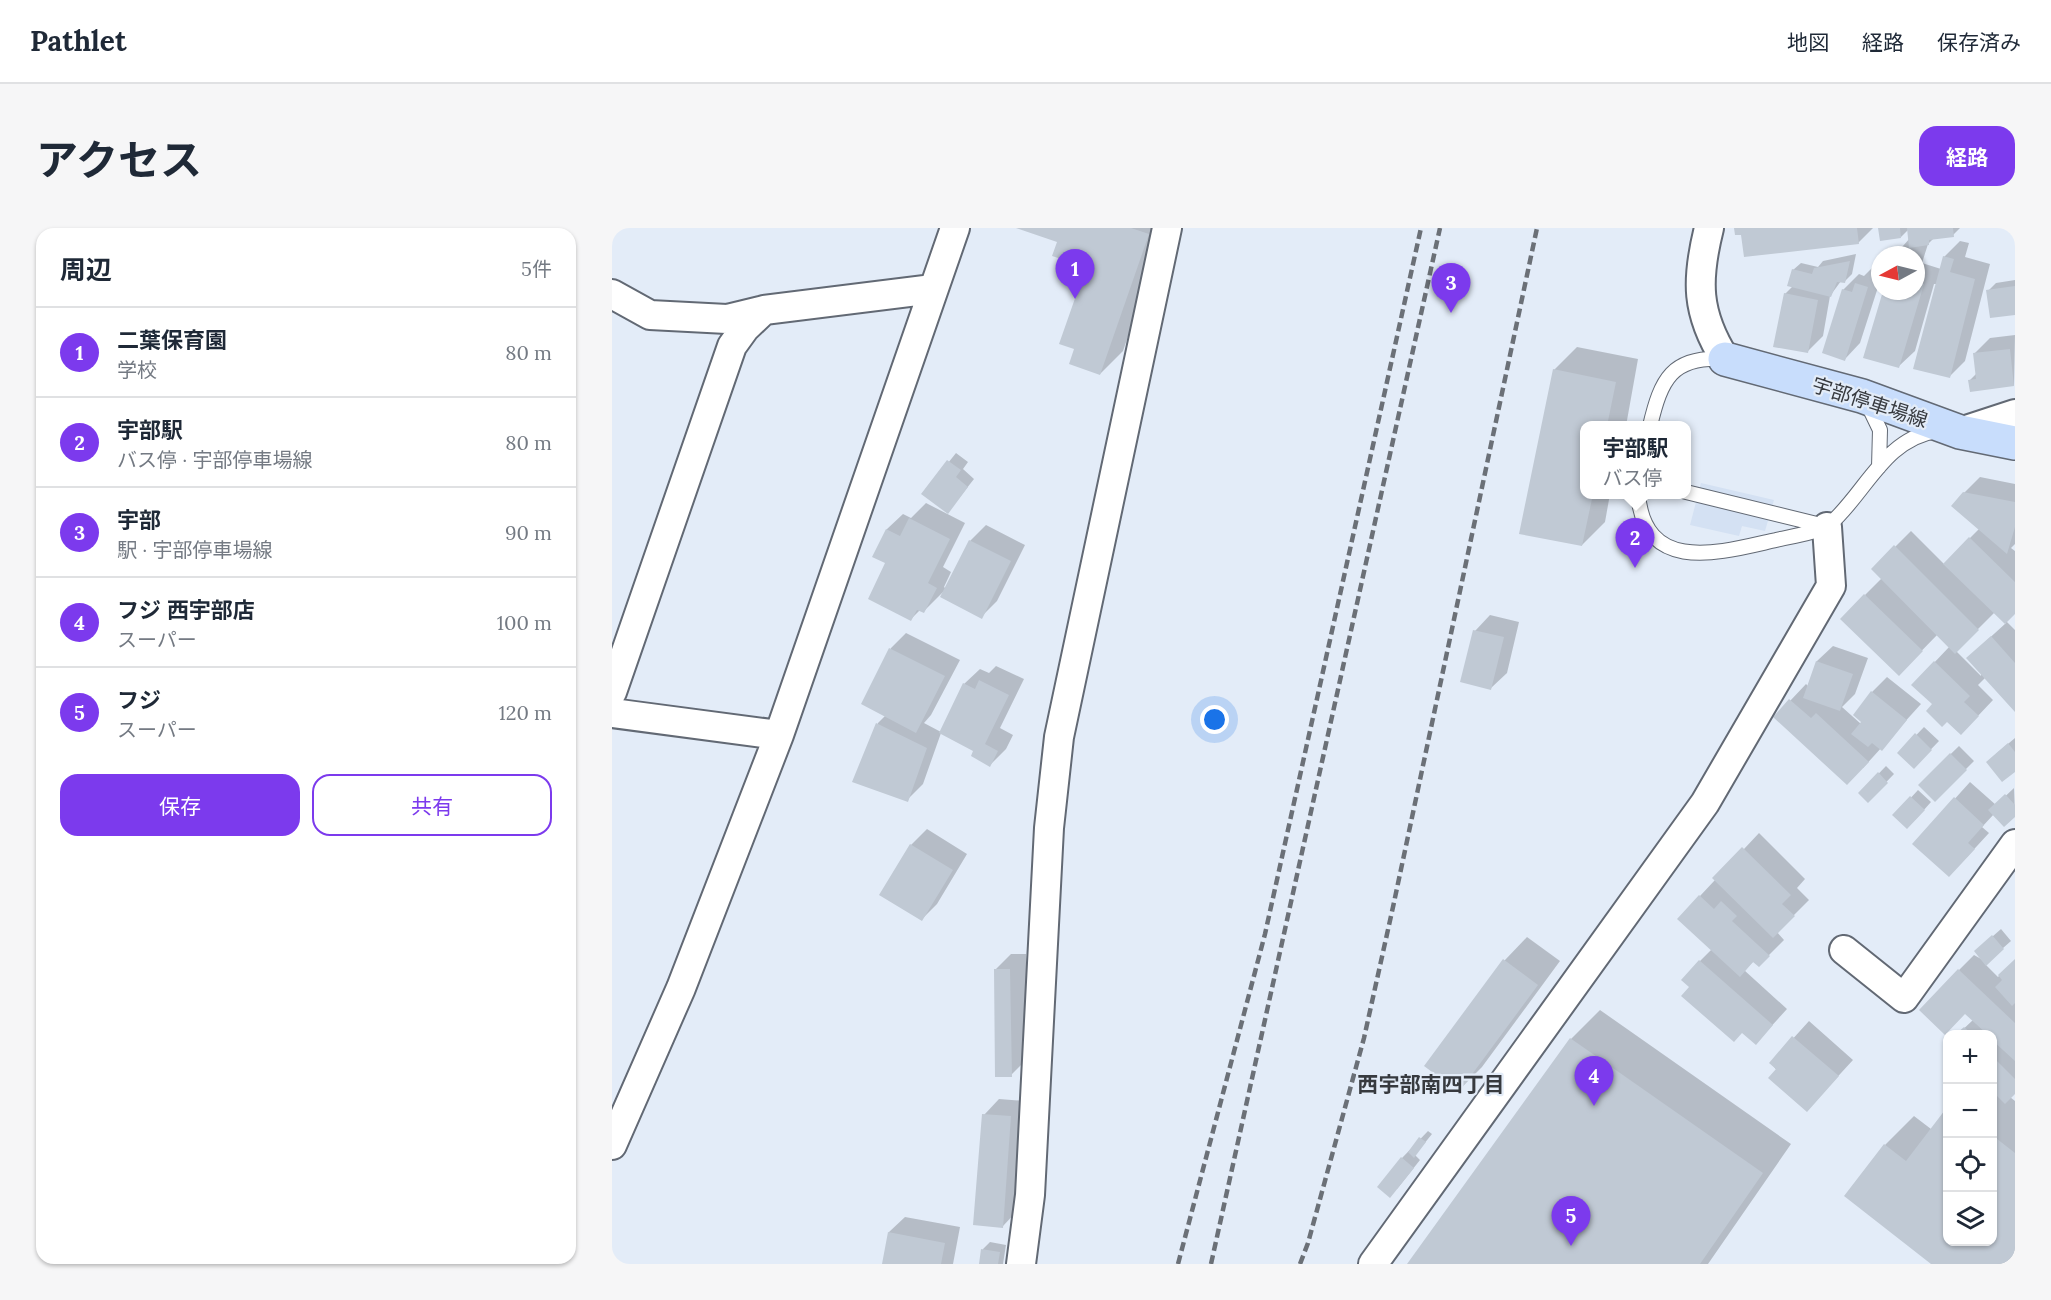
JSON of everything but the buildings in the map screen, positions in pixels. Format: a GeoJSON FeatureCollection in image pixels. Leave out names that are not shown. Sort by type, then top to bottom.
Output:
{"type":"FeatureCollection","features":[{"type":"Feature","properties":{"kind":"main road","name":"宇部停車場線"},"geometry":{"type":"LineString","coordinates":[[1725,359],[1862,396],[1960,432],[2015,443]]}},
{"type":"Feature","properties":{"kind":"street"},"geometry":{"type":"LineString","coordinates":[[613,1137],[681,988],[779,735],[955,228]]}},
{"type":"Feature","properties":{"kind":"street"},"geometry":{"type":"LineString","coordinates":[[1021,1264],[1030,1195],[1049,828],[1059,737],[1167,228]]}},
{"type":"Feature","properties":{"kind":"street"},"geometry":{"type":"LineString","coordinates":[[1709,228],[1700,264],[1699,285],[1711,336],[1725,359]]}},
{"type":"Feature","properties":{"kind":"street"},"geometry":{"type":"LineString","coordinates":[[612,294],[650,315],[727,319],[764,310],[933,290]]}},
{"type":"Feature","properties":{"kind":"street"},"geometry":{"type":"LineString","coordinates":[[612,692],[732,346],[745,327],[764,310]]}},
{"type":"Feature","properties":{"kind":"street"},"geometry":{"type":"LineString","coordinates":[[1960,432],[2015,414]]}},
{"type":"Feature","properties":{"kind":"street"},"geometry":{"type":"LineString","coordinates":[[1373,1264],[1705,803],[1831,586],[1827,527]]}},
{"type":"Feature","properties":{"kind":"street"},"geometry":{"type":"LineString","coordinates":[[612,712],[779,735]]}},
{"type":"Feature","properties":{"kind":"street"},"geometry":{"type":"LineString","coordinates":[[1844,950],[1904,998],[2015,844]]}},
{"type":"Feature","properties":{"kind":"lane"},"geometry":{"type":"LineString","coordinates":[[1651,421],[1662,383],[1676,369],[1690,360],[1725,359]]}},
{"type":"Feature","properties":{"kind":"lane"},"geometry":{"type":"LineString","coordinates":[[1862,396],[1874,413],[1880,430],[1879,467]]}},
{"type":"Feature","properties":{"kind":"lane"},"geometry":{"type":"LineString","coordinates":[[1639,499],[1642,515],[1654,538],[1665,546],[1688,553],[1720,553],[1827,527],[1900,446],[1922,433],[1960,432]]}},
{"type":"Feature","properties":{"kind":"lane"},"geometry":{"type":"LineString","coordinates":[[1691,493],[1827,527]]}},
{"type":"Feature","properties":{"kind":"shaded area"},"geometry":{"type":"Polygon","coordinates":[[[1701,483],[1774,500],[1765,531],[1742,526],[1739,536],[1690,525],[1701,483]]]}},
{"type":"Feature","properties":{"kind":"railway"},"geometry":{"type":"LineString","coordinates":[[1178,1264],[1265,934],[1421,228]]}},
{"type":"Feature","properties":{"kind":"railway"},"geometry":{"type":"LineString","coordinates":[[1211,1264],[1440,228]]}},
{"type":"Feature","properties":{"kind":"railway"},"geometry":{"type":"LineString","coordinates":[[1300,1264],[1308,1243],[1364,1038],[1537,228]]}},
{"type":"Feature","properties":{"kind":"place","name":"二葉保育園"},"geometry":{"type":"Point","coordinates":[1075,299]}},
{"type":"Feature","properties":{"kind":"place","name":"宇部"},"geometry":{"type":"Point","coordinates":[1451,313]}},
{"type":"Feature","properties":{"kind":"place","name":"宇部駅"},"geometry":{"type":"Point","coordinates":[1635,568]}},
{"type":"Feature","properties":{"kind":"place","name":"フジ 西宇部店"},"geometry":{"type":"Point","coordinates":[1594,1106]}},
{"type":"Feature","properties":{"kind":"place","name":"フジ"},"geometry":{"type":"Point","coordinates":[1571,1246]}},
{"type":"Feature","properties":{"kind":"district","name":"西宇部南四丁目"},"geometry":{"type":"Point","coordinates":[1431,1084]}}]}
